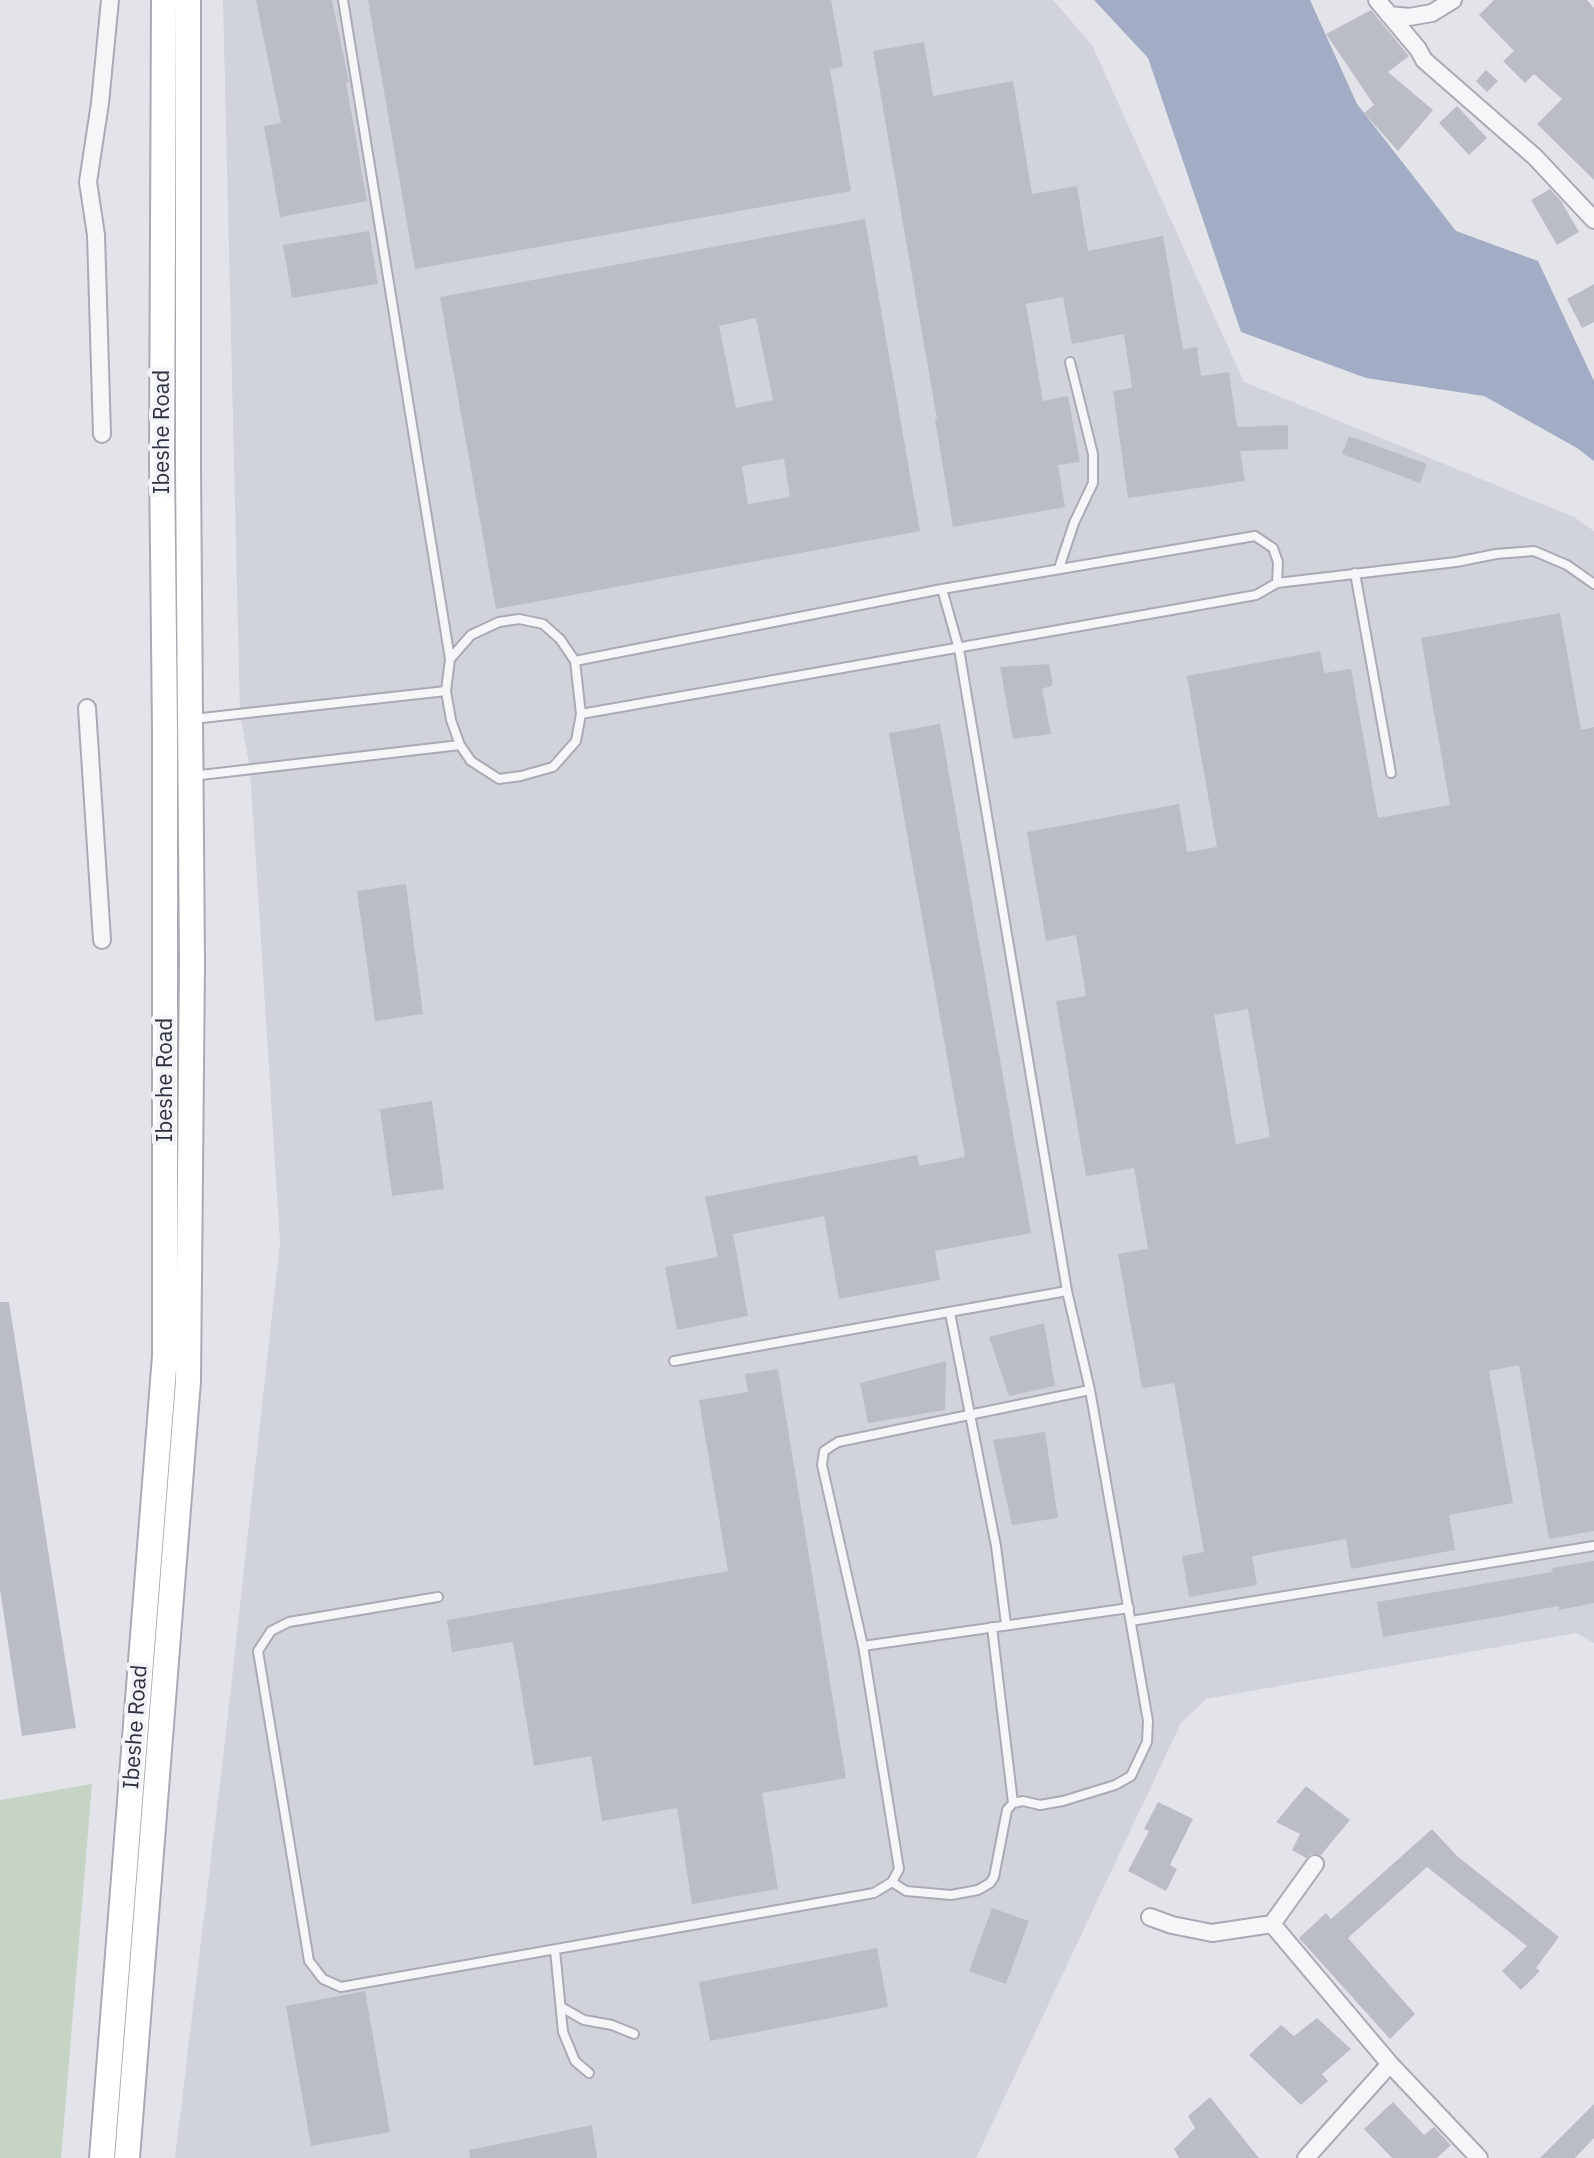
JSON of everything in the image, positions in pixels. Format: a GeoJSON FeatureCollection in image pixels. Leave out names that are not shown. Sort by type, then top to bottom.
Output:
{"type":"FeatureCollection","features":[{"type":"Feature","properties":{"kind":"main road","name":"Ibeshe Road"},"geometry":{"type":"LineString","coordinates":[[102,2158],[165,1356],[164,0]]}},
{"type":"Feature","properties":{"kind":"main road","name":"Ibeshe Road"},"geometry":{"type":"LineString","coordinates":[[127,2158],[188,1381],[192,719],[188,467],[188,0]]}},
{"type":"Feature","properties":{"kind":"street"},"geometry":{"type":"LineString","coordinates":[[102,434],[96,235],[88,182],[100,103],[110,0]]}},
{"type":"Feature","properties":{"kind":"street"},"geometry":{"type":"LineString","coordinates":[[1377,0],[1424,60],[1535,157],[1594,220]]}},
{"type":"Feature","properties":{"kind":"street"},"geometry":{"type":"LineString","coordinates":[[1389,15],[1409,17],[1432,13],[1453,0]]}},
{"type":"Feature","properties":{"kind":"street"},"geometry":{"type":"LineString","coordinates":[[87,708],[102,940]]}},
{"type":"Feature","properties":{"kind":"street"},"geometry":{"type":"LineString","coordinates":[[1150,1917],[1212,1933],[1272,1924],[1315,1864]]}},
{"type":"Feature","properties":{"kind":"street"},"geometry":{"type":"LineString","coordinates":[[1272,1924],[1390,2064],[1479,2158]]}},
{"type":"Feature","properties":{"kind":"street"},"geometry":{"type":"LineString","coordinates":[[1306,2158],[1390,2064]]}},
{"type":"Feature","properties":{"kind":"lane"},"geometry":{"type":"LineString","coordinates":[[343,0],[450,659],[446,691],[451,720],[460,745],[471,761],[499,779],[553,767],[576,741],[581,714],[575,661],[560,639],[543,624],[519,619],[499,622],[471,635],[450,659]]}},
{"type":"Feature","properties":{"kind":"lane"},"geometry":{"type":"LineString","coordinates":[[1059,568],[1074,523],[1093,483],[1093,454],[1070,362]]}},
{"type":"Feature","properties":{"kind":"lane"},"geometry":{"type":"LineString","coordinates":[[575,661],[942,589],[1255,536],[1273,548],[1278,562],[1277,583]]}},
{"type":"Feature","properties":{"kind":"lane"},"geometry":{"type":"LineString","coordinates":[[581,714],[1256,595],[1277,583],[1534,551],[1567,565],[1594,584]]}},
{"type":"Feature","properties":{"kind":"lane"},"geometry":{"type":"LineString","coordinates":[[1355,573],[1391,773]]}},
{"type":"Feature","properties":{"kind":"lane"},"geometry":{"type":"LineString","coordinates":[[892,1882],[906,1891],[951,1895],[978,1890],[990,1883],[1007,1810],[1013,1803],[1023,1801],[1040,1805],[1063,1801],[1115,1785],[1131,1776],[1147,1742],[1148,1721],[1090,1390],[1067,1291],[959,649],[942,589]]}},
{"type":"Feature","properties":{"kind":"lane"},"geometry":{"type":"LineString","coordinates":[[192,719],[446,691]]}},
{"type":"Feature","properties":{"kind":"lane"},"geometry":{"type":"LineString","coordinates":[[192,776],[460,745]]}},
{"type":"Feature","properties":{"kind":"lane"},"geometry":{"type":"LineString","coordinates":[[674,1361],[1067,1291]]}},
{"type":"Feature","properties":{"kind":"lane"},"geometry":{"type":"LineString","coordinates":[[950,1313],[996,1546],[1006,1624]]}},
{"type":"Feature","properties":{"kind":"lane"},"geometry":{"type":"LineString","coordinates":[[438,1597],[289,1622],[271,1631],[258,1651],[309,1961],[323,1979],[341,1987],[874,1893],[892,1882],[899,1869],[863,1646],[822,1465],[824,1451],[838,1442],[1090,1390]]}},
{"type":"Feature","properties":{"kind":"lane"},"geometry":{"type":"LineString","coordinates":[[1131,1621],[1594,1546]]}},
{"type":"Feature","properties":{"kind":"lane"},"geometry":{"type":"LineString","coordinates":[[863,1646],[1129,1608]]}},
{"type":"Feature","properties":{"kind":"lane"},"geometry":{"type":"LineString","coordinates":[[992,1627],[1013,1803]]}},
{"type":"Feature","properties":{"kind":"lane"},"geometry":{"type":"LineString","coordinates":[[555,1950],[563,2032],[575,2061],[589,2073]]}},
{"type":"Feature","properties":{"kind":"lane"},"geometry":{"type":"LineString","coordinates":[[561,2007],[584,2020],[612,2025],[634,2034]]}},
{"type":"Feature","properties":{"kind":"shaded area"},"geometry":{"type":"Polygon","coordinates":[[[223,0],[1053,0],[1092,45],[1244,382],[1574,517],[1594,531],[1594,1643],[1576,1633],[1206,1699],[1181,1723],[976,2158],[175,2158],[280,1242],[250,769],[240,714],[223,0]]]}},
{"type":"Feature","properties":{"kind":"green space"},"geometry":{"type":"Polygon","coordinates":[[[92,1784],[61,2158],[0,2158],[0,1800],[92,1784]]]}},
{"type":"Feature","properties":{"kind":"water"},"geometry":{"type":"Polygon","coordinates":[[[1094,0],[1310,0],[1357,104],[1456,231],[1538,261],[1594,381],[1594,461],[1577,448],[1484,396],[1366,378],[1241,332],[1148,58],[1094,0]]]}},
{"type":"Feature","properties":{"kind":"building"},"geometry":{"type":"Polygon","coordinates":[[[256,0],[332,0],[349,82],[346,82],[367,201],[280,217],[264,126],[281,123],[256,0]]]}},
{"type":"Feature","properties":{"kind":"building"},"geometry":{"type":"Polygon","coordinates":[[[368,0],[831,0],[843,67],[830,69],[851,191],[415,269],[368,0]]]}},
{"type":"Feature","properties":{"kind":"building"},"geometry":{"type":"Polygon","coordinates":[[[1494,0],[1587,0],[1594,8],[1594,180],[1537,124],[1562,99],[1534,74],[1525,83],[1503,61],[1514,51],[1479,15],[1494,0]]]}},
{"type":"Feature","properties":{"kind":"building"},"geometry":{"type":"Polygon","coordinates":[[[1371,10],[1409,56],[1388,72],[1433,110],[1398,151],[1364,113],[1374,105],[1326,34],[1371,10]]]}},
{"type":"Feature","properties":{"kind":"building"},"geometry":{"type":"Polygon","coordinates":[[[924,42],[933,96],[1013,81],[1032,194],[1077,186],[1088,251],[1163,236],[1183,349],[1197,347],[1201,376],[1229,372],[1237,427],[1288,425],[1288,449],[1240,451],[1245,481],[1128,498],[1113,391],[1132,388],[1124,334],[1072,344],[1063,297],[1026,304],[1043,401],[1068,396],[1080,462],[1058,465],[1065,507],[953,527],[873,51],[924,42]]]}},
{"type":"Feature","properties":{"kind":"building"},"geometry":{"type":"Polygon","coordinates":[[[1486,70],[1498,81],[1487,92],[1476,81],[1486,70]]]}},
{"type":"Feature","properties":{"kind":"building"},"geometry":{"type":"Polygon","coordinates":[[[1457,106],[1487,138],[1469,155],[1439,123],[1457,106]]]}},
{"type":"Feature","properties":{"kind":"building"},"geometry":{"type":"Polygon","coordinates":[[[1550,189],[1561,201],[1579,232],[1557,245],[1531,200],[1550,189]]]}},
{"type":"Feature","properties":{"kind":"building"},"geometry":{"type":"Polygon","coordinates":[[[865,219],[920,531],[496,609],[440,297],[865,219]],[[756,318],[719,326],[736,408],[773,400],[756,318]],[[784,459],[742,466],[748,504],[790,497],[784,459]]]}},
{"type":"Feature","properties":{"kind":"building"},"geometry":{"type":"Polygon","coordinates":[[[369,231],[378,284],[292,298],[283,245],[369,231]]]}},
{"type":"Feature","properties":{"kind":"building"},"geometry":{"type":"Polygon","coordinates":[[[1594,284],[1594,322],[1582,328],[1567,299],[1594,284]]]}},
{"type":"Feature","properties":{"kind":"building"},"geometry":{"type":"Polygon","coordinates":[[[1349,436],[1427,464],[1420,483],[1342,454],[1349,436]]]}},
{"type":"Feature","properties":{"kind":"building"},"geometry":{"type":"Polygon","coordinates":[[[1560,613],[1581,730],[1594,727],[1594,1531],[1549,1539],[1519,1365],[1489,1371],[1513,1503],[1449,1515],[1455,1550],[1351,1569],[1346,1539],[1252,1556],[1257,1585],[1189,1597],[1182,1556],[1204,1552],[1174,1383],[1142,1388],[1118,1254],[1148,1249],[1134,1168],[1086,1176],[1056,1001],[1086,996],[1076,935],[1046,941],[1027,832],[1179,804],[1187,852],[1217,847],[1187,676],[1320,651],[1324,673],[1351,669],[1378,818],[1450,805],[1421,638],[1560,613]],[[1248,1009],[1214,1015],[1236,1144],[1270,1137],[1248,1009]]]}},
{"type":"Feature","properties":{"kind":"building"},"geometry":{"type":"Polygon","coordinates":[[[1049,664],[1053,685],[1042,689],[1051,734],[1013,739],[1000,667],[1049,664]]]}},
{"type":"Feature","properties":{"kind":"building"},"geometry":{"type":"Polygon","coordinates":[[[940,724],[1031,1233],[935,1251],[940,1280],[839,1299],[824,1216],[733,1234],[748,1316],[677,1330],[665,1267],[718,1257],[705,1197],[917,1155],[919,1166],[965,1157],[889,733],[940,724]]]}},
{"type":"Feature","properties":{"kind":"building"},"geometry":{"type":"Polygon","coordinates":[[[406,884],[423,1014],[375,1021],[357,891],[406,884]]]}},
{"type":"Feature","properties":{"kind":"building"},"geometry":{"type":"Polygon","coordinates":[[[432,1101],[444,1189],[392,1196],[380,1109],[432,1101]]]}},
{"type":"Feature","properties":{"kind":"building"},"geometry":{"type":"Polygon","coordinates":[[[0,1302],[9,1302],[76,1728],[22,1736],[0,1589],[0,1302]]]}},
{"type":"Feature","properties":{"kind":"building"},"geometry":{"type":"Polygon","coordinates":[[[1044,1323],[1055,1386],[1009,1396],[989,1337],[1044,1323]]]}},
{"type":"Feature","properties":{"kind":"building"},"geometry":{"type":"Polygon","coordinates":[[[946,1361],[945,1410],[868,1423],[860,1383],[946,1361]]]}},
{"type":"Feature","properties":{"kind":"building"},"geometry":{"type":"Polygon","coordinates":[[[778,1369],[846,1778],[762,1793],[778,1889],[692,1904],[677,1808],[602,1821],[591,1756],[534,1766],[513,1642],[452,1652],[447,1620],[728,1571],[699,1400],[748,1392],[745,1374],[778,1369]]]}},
{"type":"Feature","properties":{"kind":"building"},"geometry":{"type":"Polygon","coordinates":[[[1045,1432],[1058,1518],[1012,1525],[993,1440],[1045,1432]]]}},
{"type":"Feature","properties":{"kind":"building"},"geometry":{"type":"Polygon","coordinates":[[[1594,1561],[1594,1603],[1559,1610],[1559,1606],[1383,1637],[1377,1602],[1553,1572],[1552,1568],[1594,1561]]]}},
{"type":"Feature","properties":{"kind":"building"},"geometry":{"type":"Polygon","coordinates":[[[1306,1786],[1350,1820],[1321,1855],[1311,1854],[1306,1858],[1292,1850],[1300,1834],[1276,1822],[1306,1786]]]}},
{"type":"Feature","properties":{"kind":"building"},"geometry":{"type":"Polygon","coordinates":[[[1158,1802],[1193,1819],[1170,1865],[1177,1869],[1166,1891],[1128,1871],[1149,1831],[1144,1829],[1158,1802]]]}},
{"type":"Feature","properties":{"kind":"building"},"geometry":{"type":"Polygon","coordinates":[[[1432,1829],[1457,1856],[1559,1937],[1536,1968],[1540,1971],[1521,1990],[1502,1971],[1527,1946],[1427,1867],[1348,1938],[1415,2014],[1390,2039],[1299,1938],[1326,1913],[1331,1919],[1432,1829]]]}},
{"type":"Feature","properties":{"kind":"building"},"geometry":{"type":"Polygon","coordinates":[[[992,1908],[1029,1921],[1006,1984],[969,1971],[992,1908]]]}},
{"type":"Feature","properties":{"kind":"building"},"geometry":{"type":"Polygon","coordinates":[[[877,1948],[888,2007],[710,2041],[699,1982],[877,1948]]]}},
{"type":"Feature","properties":{"kind":"building"},"geometry":{"type":"Polygon","coordinates":[[[365,1991],[390,2132],[311,2146],[286,2006],[365,1991]]]}},
{"type":"Feature","properties":{"kind":"building"},"geometry":{"type":"Polygon","coordinates":[[[1317,2018],[1351,2049],[1322,2074],[1328,2081],[1301,2105],[1249,2055],[1281,2025],[1294,2036],[1317,2018]]]}},
{"type":"Feature","properties":{"kind":"building"},"geometry":{"type":"Polygon","coordinates":[[[1210,2097],[1259,2158],[1179,2158],[1174,2149],[1195,2128],[1188,2116],[1210,2097]]]}},
{"type":"Feature","properties":{"kind":"building"},"geometry":{"type":"Polygon","coordinates":[[[1393,2102],[1424,2135],[1434,2127],[1451,2145],[1437,2158],[1392,2158],[1364,2129],[1393,2102]]]}},
{"type":"Feature","properties":{"kind":"building"},"geometry":{"type":"Polygon","coordinates":[[[1594,2104],[1594,2138],[1575,2158],[1540,2158],[1594,2104]]]}},
{"type":"Feature","properties":{"kind":"building"},"geometry":{"type":"Polygon","coordinates":[[[592,2125],[597,2158],[470,2158],[469,2150],[592,2125]]]}}]}
